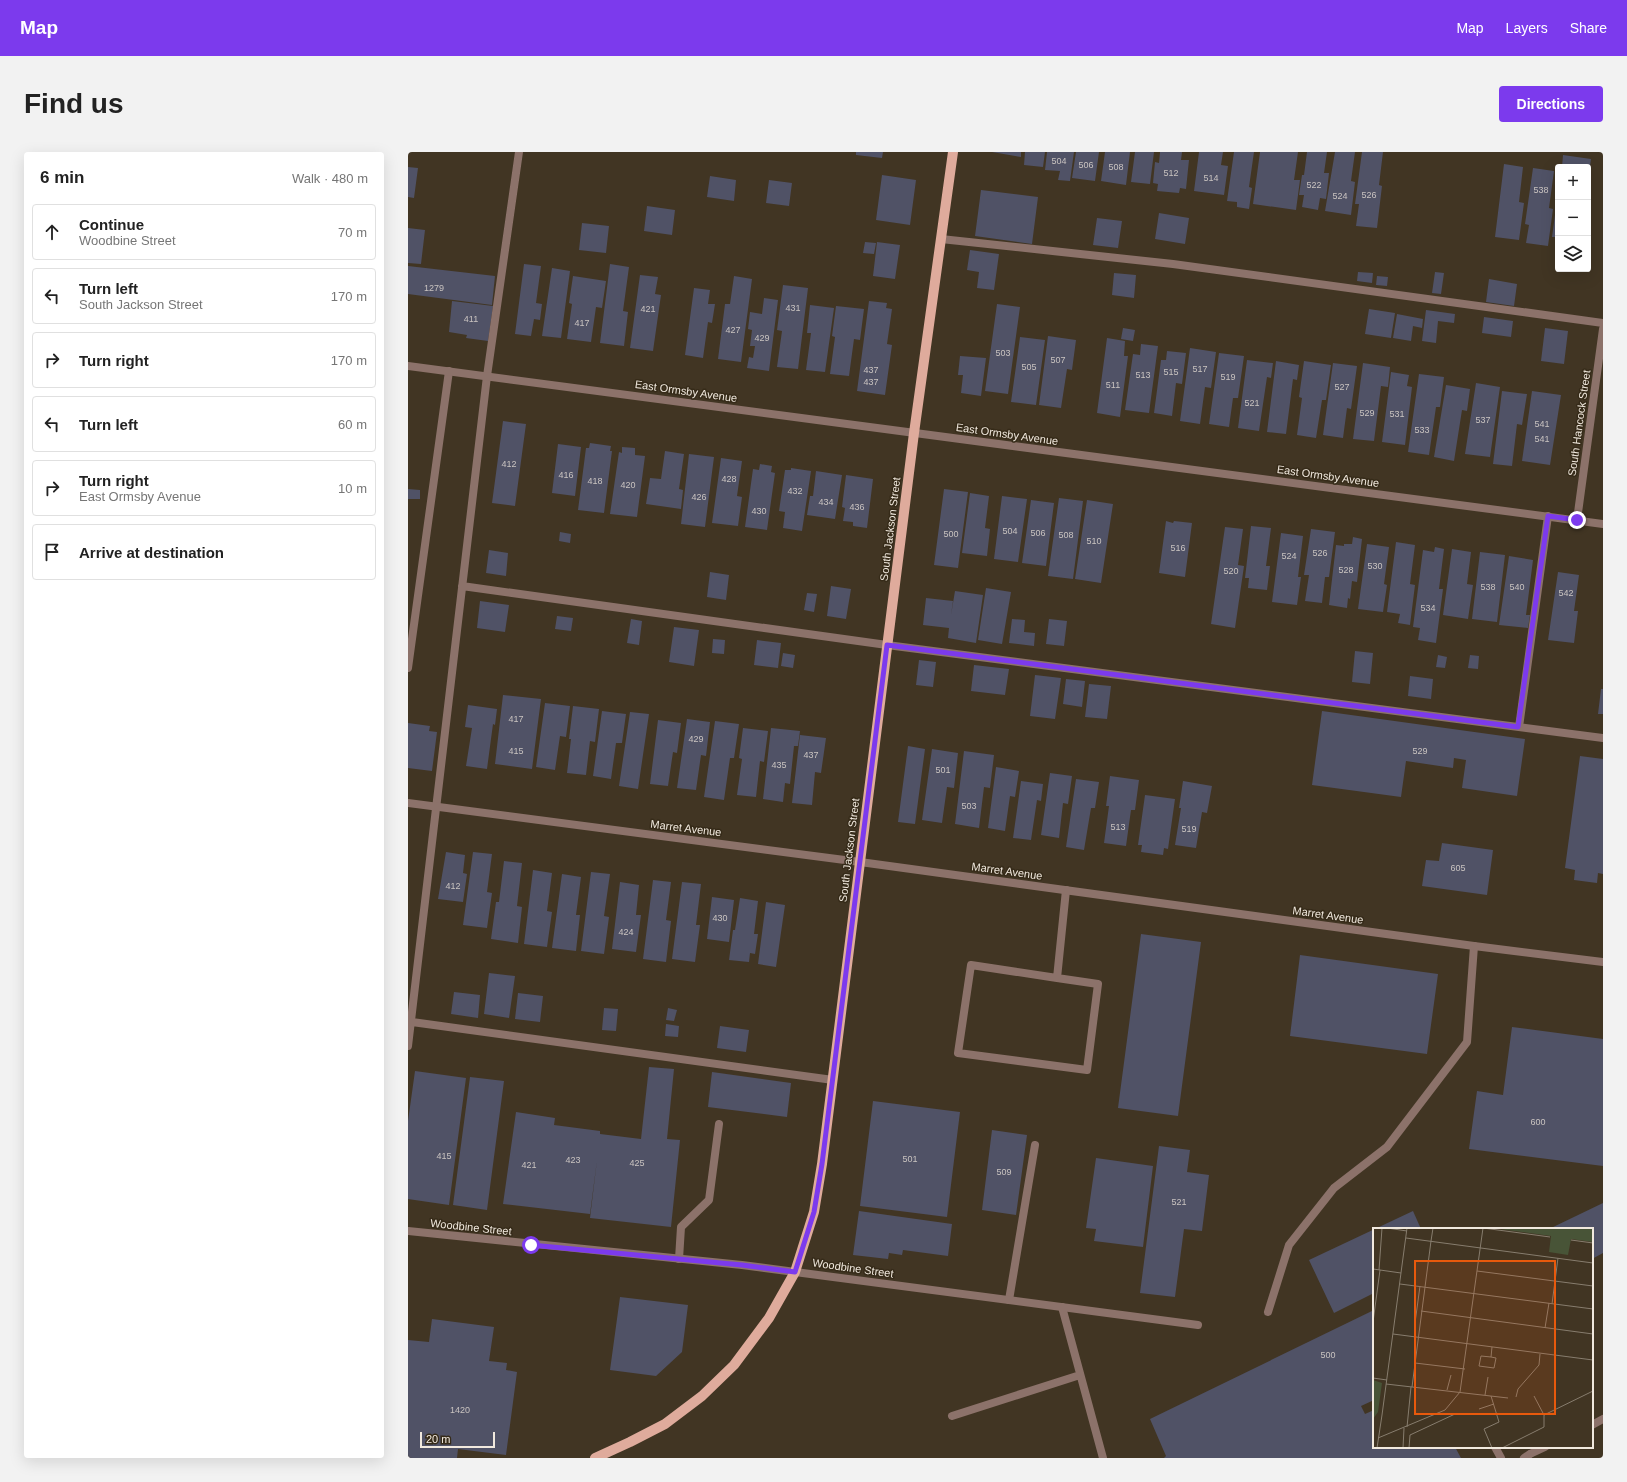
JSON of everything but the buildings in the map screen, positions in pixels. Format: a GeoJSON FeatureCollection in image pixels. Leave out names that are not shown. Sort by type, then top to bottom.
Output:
{"type":"FeatureCollection","features":[{"type":"Feature","properties":{"kind":"main road","name":"South Jackson Street"},"geometry":{"type":"LineString","coordinates":[[595,1458],[665,1424],[710,1389],[734,1365],[762,1328],[795,1272],[814,1212],[822,1164],[914,433],[953,152]]}},
{"type":"Feature","properties":{"kind":"street"},"geometry":{"type":"LineString","coordinates":[[408,1046],[487,376],[519,152]]}},
{"type":"Feature","properties":{"kind":"street"},"geometry":{"type":"LineString","coordinates":[[941,239],[1173,264],[1603,323]]}},
{"type":"Feature","properties":{"kind":"street","name":"South Hancock Street"},"geometry":{"type":"LineString","coordinates":[[1577,520],[1603,329]]}},
{"type":"Feature","properties":{"kind":"street","name":"East Ormsby Avenue"},"geometry":{"type":"LineString","coordinates":[[408,366],[1603,524]]}},
{"type":"Feature","properties":{"kind":"street"},"geometry":{"type":"LineString","coordinates":[[408,668],[449,371]]}},
{"type":"Feature","properties":{"kind":"street"},"geometry":{"type":"LineString","coordinates":[[1518,727],[1548,516]]}},
{"type":"Feature","properties":{"kind":"street"},"geometry":{"type":"LineString","coordinates":[[462,586],[887,645],[1603,738]]}},
{"type":"Feature","properties":{"kind":"street","name":"Marret Avenue"},"geometry":{"type":"LineString","coordinates":[[408,803],[1603,962]]}},
{"type":"Feature","properties":{"kind":"street"},"geometry":{"type":"LineString","coordinates":[[1057,978],[1066,890]]}},
{"type":"Feature","properties":{"kind":"street"},"geometry":{"type":"LineString","coordinates":[[1268,1312],[1289,1245],[1334,1188],[1387,1147],[1467,1042],[1474,946]]}},
{"type":"Feature","properties":{"kind":"street"},"geometry":{"type":"LineString","coordinates":[[971,965],[1057,978],[1098,984],[1087,1070],[958,1053],[971,965]]}},
{"type":"Feature","properties":{"kind":"street"},"geometry":{"type":"LineString","coordinates":[[412,1022],[832,1080]]}},
{"type":"Feature","properties":{"kind":"street"},"geometry":{"type":"LineString","coordinates":[[679,1259],[681,1227],[709,1200],[719,1124]]}},
{"type":"Feature","properties":{"kind":"street"},"geometry":{"type":"LineString","coordinates":[[1009,1300],[1035,1145]]}},
{"type":"Feature","properties":{"kind":"street","name":"Woodbine Street"},"geometry":{"type":"LineString","coordinates":[[408,1231],[742,1265],[1198,1325]]}},
{"type":"Feature","properties":{"kind":"street"},"geometry":{"type":"LineString","coordinates":[[1062,1307],[1103,1458]]}},
{"type":"Feature","properties":{"kind":"street"},"geometry":{"type":"LineString","coordinates":[[952,1416],[1080,1375]]}},
{"type":"Feature","properties":{"kind":"street"},"geometry":{"type":"LineString","coordinates":[[1593,1424],[1603,1419]]}},
{"type":"Feature","properties":{"kind":"street"},"geometry":{"type":"LineString","coordinates":[[1496,1448],[1501,1458]]}},
{"type":"Feature","properties":{"kind":"street"},"geometry":{"type":"LineString","coordinates":[[1527,1456],[1543,1448]]}},
{"type":"Feature","properties":{"kind":"route"},"geometry":{"type":"LineString","coordinates":[[531,1245],[742,1265],[795,1272],[814,1212],[822,1164],[887,645],[1518,727],[1548,516],[1577,520]]}}]}
